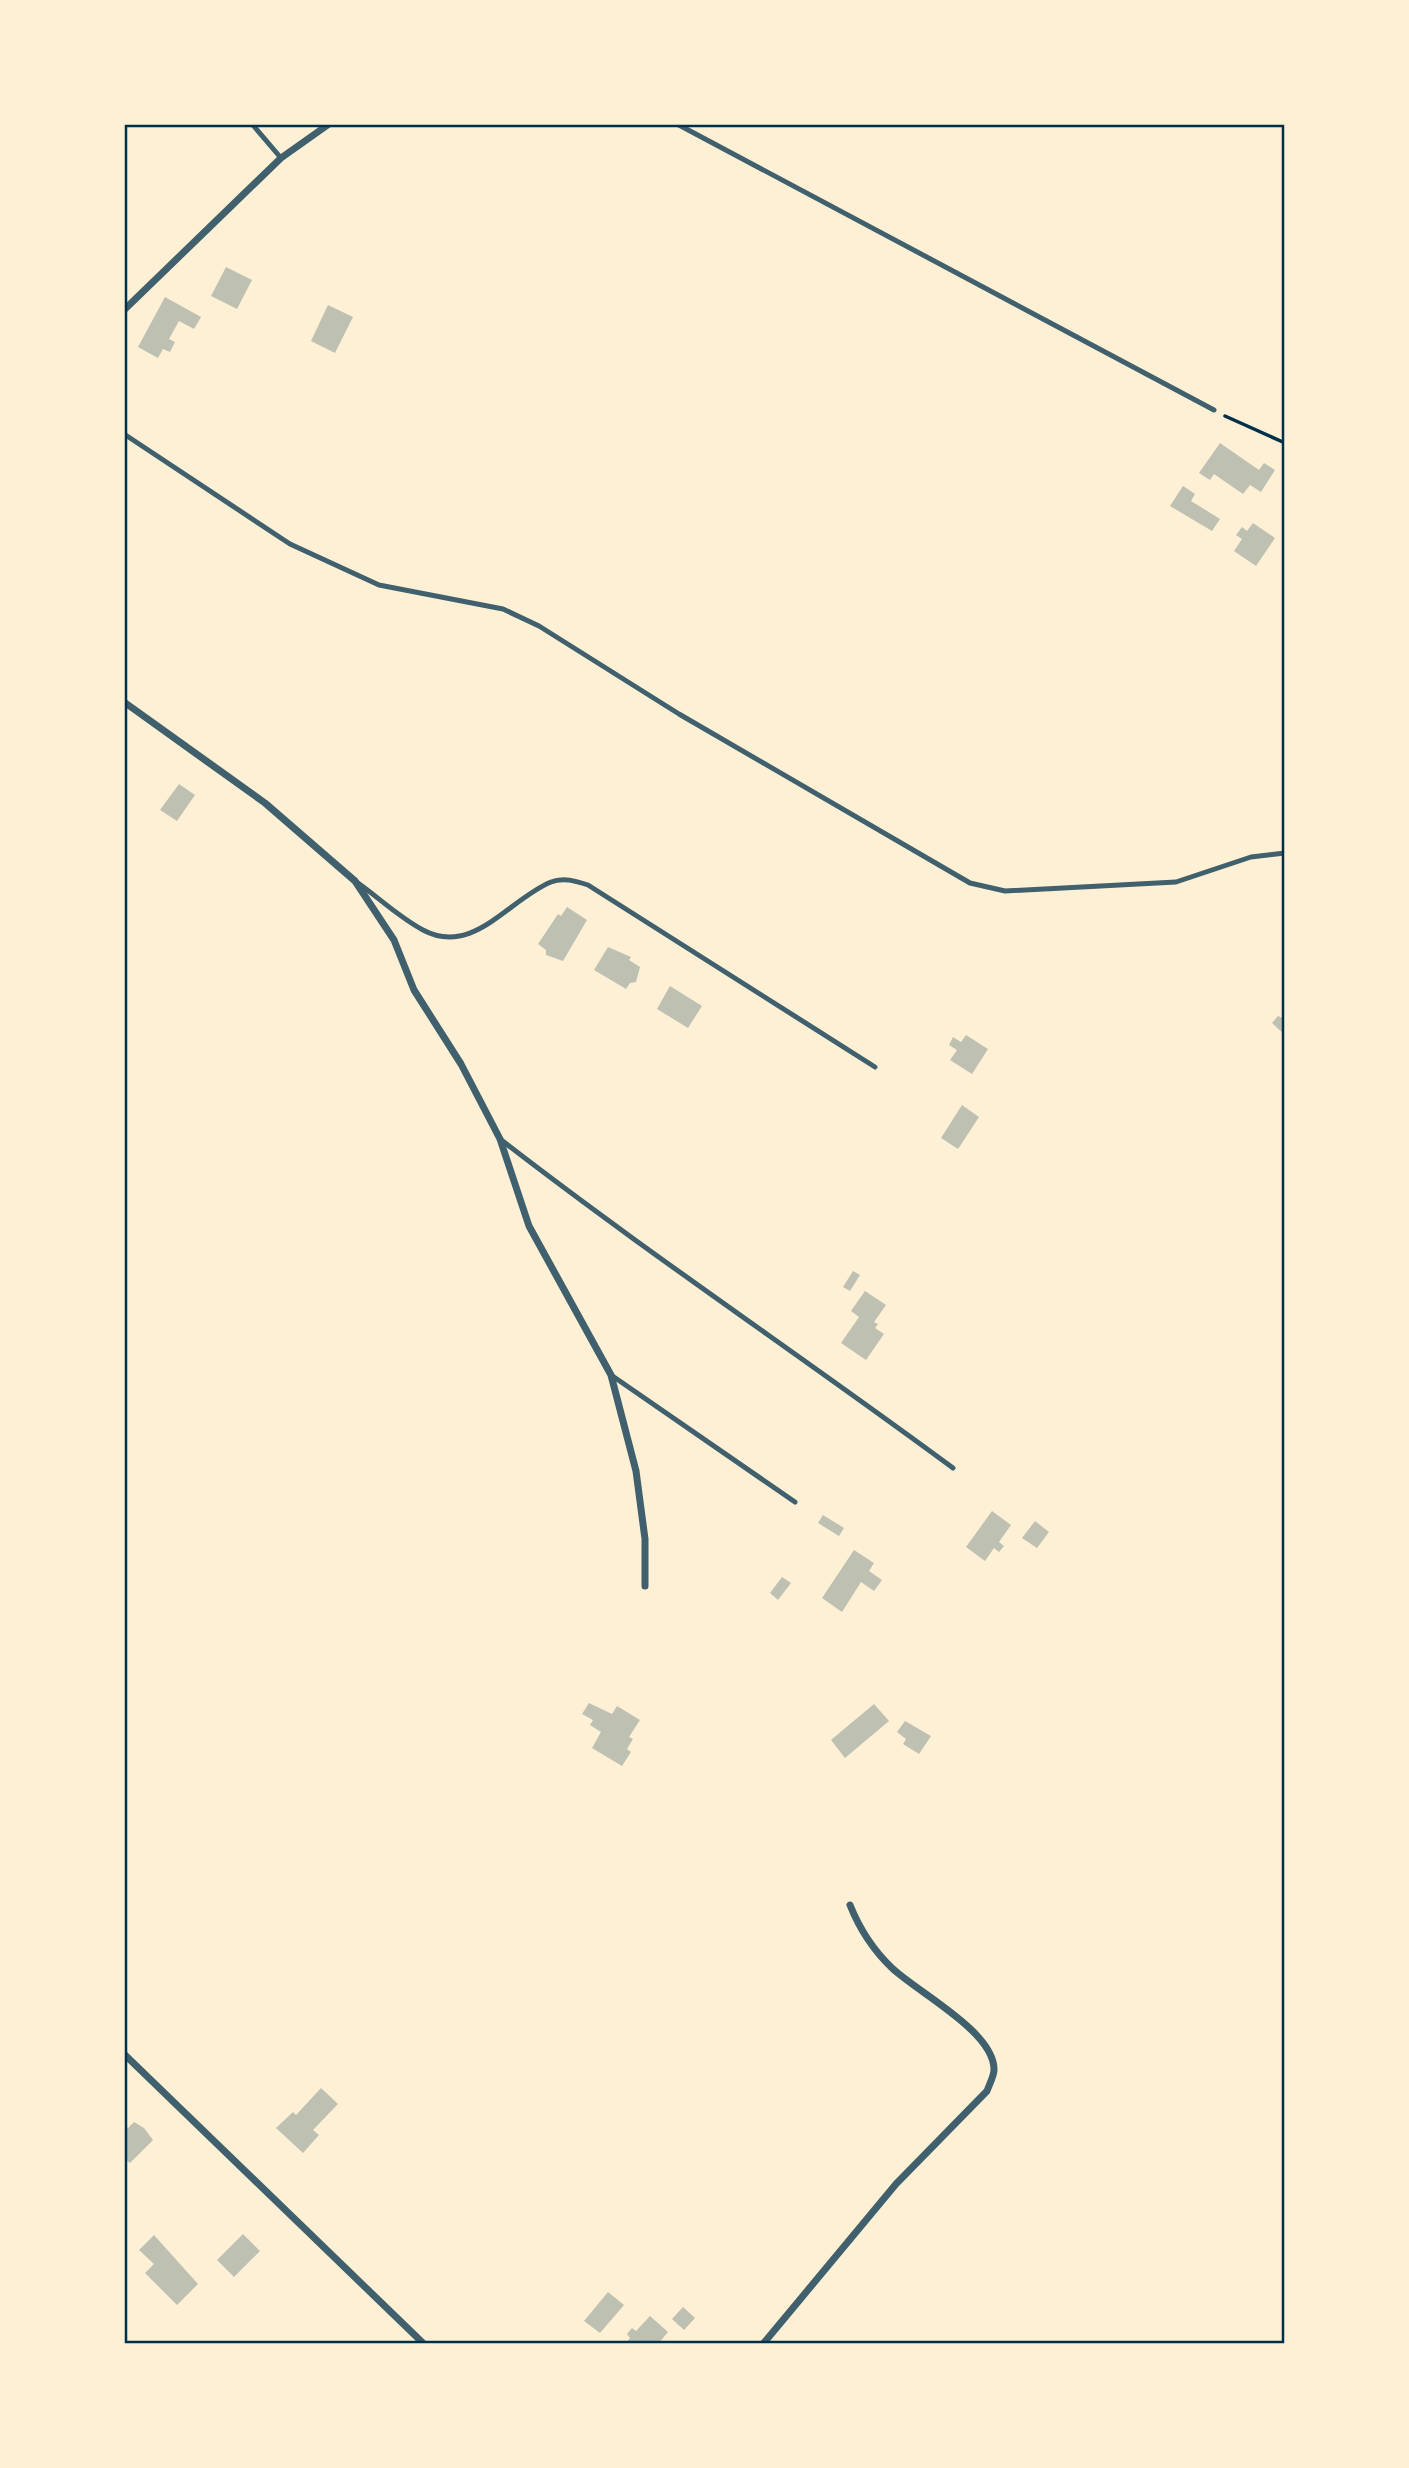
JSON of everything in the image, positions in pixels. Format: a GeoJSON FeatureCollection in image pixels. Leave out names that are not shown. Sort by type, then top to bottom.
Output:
{"type":"FeatureCollection","features":[{"type":"Feature","properties":{"kind":"street"},"geometry":{"type":"LineString","coordinates":[[124,310],[281,158],[329,124]]}},
{"type":"Feature","properties":{"kind":"street"},"geometry":{"type":"LineString","coordinates":[[124,702],[265,803],[355,881],[394,940],[414,990],[461,1064],[500,1139],[529,1226],[584,1321],[611,1375],[636,1471],[645,1539],[645,1586]]}},
{"type":"Feature","properties":{"kind":"street"},"geometry":{"type":"LineString","coordinates":[[763,2344],[896,2184],[987,2091],[994,2070],[988,2050],[974,2033],[892,1969],[863,1936],[850,1905]]}},
{"type":"Feature","properties":{"kind":"street"},"geometry":{"type":"LineString","coordinates":[[124,2054],[424,2344]]}},
{"type":"Feature","properties":{"kind":"lane"},"geometry":{"type":"LineString","coordinates":[[252,124],[281,158]]}},
{"type":"Feature","properties":{"kind":"lane"},"geometry":{"type":"LineString","coordinates":[[677,124],[1213,410]]}},
{"type":"Feature","properties":{"kind":"lane"},"geometry":{"type":"LineString","coordinates":[[124,434],[290,544],[379,586],[503,609],[539,626],[678,714],[970,883],[1005,891],[1176,882],[1251,857],[1285,853]]}},
{"type":"Feature","properties":{"kind":"lane"},"geometry":{"type":"LineString","coordinates":[[355,881],[424,931],[444,937],[468,936],[552,881],[569,879],[588,885],[875,1067]]}},
{"type":"Feature","properties":{"kind":"lane"},"geometry":{"type":"LineString","coordinates":[[500,1139],[591,1210],[804,1358],[953,1468]]}},
{"type":"Feature","properties":{"kind":"lane"},"geometry":{"type":"LineString","coordinates":[[611,1375],[795,1502]]}},
{"type":"Feature","properties":{"kind":"path"},"geometry":{"type":"LineString","coordinates":[[1213,410],[1285,443]]}},
{"type":"Feature","properties":{"kind":"building"},"geometry":{"type":"Polygon","coordinates":[[[226,267],[252,280],[237,309],[211,296],[226,267]]]}},
{"type":"Feature","properties":{"kind":"building"},"geometry":{"type":"Polygon","coordinates":[[[165,297],[201,317],[194,329],[179,321],[169,339],[175,342],[170,352],[163,349],[158,358],[138,347],[165,297]]]}},
{"type":"Feature","properties":{"kind":"building"},"geometry":{"type":"Polygon","coordinates":[[[328,305],[353,317],[335,353],[311,341],[328,305]]]}},
{"type":"Feature","properties":{"kind":"building"},"geometry":{"type":"Polygon","coordinates":[[[1220,443],[1259,470],[1264,463],[1275,470],[1261,492],[1250,485],[1243,494],[1214,474],[1210,480],[1199,473],[1220,443]]]}},
{"type":"Feature","properties":{"kind":"building"},"geometry":{"type":"Polygon","coordinates":[[[1183,486],[1195,494],[1191,501],[1220,519],[1212,531],[1170,506],[1183,486]]]}},
{"type":"Feature","properties":{"kind":"building"},"geometry":{"type":"Polygon","coordinates":[[[1253,523],[1275,538],[1256,566],[1234,551],[1242,539],[1236,535],[1242,527],[1247,531],[1253,523]]]}},
{"type":"Feature","properties":{"kind":"building"},"geometry":{"type":"Polygon","coordinates":[[[179,784],[195,795],[177,821],[160,810],[179,784]]]}},
{"type":"Feature","properties":{"kind":"building"},"geometry":{"type":"Polygon","coordinates":[[[567,907],[587,920],[563,961],[546,955],[546,950],[538,944],[558,914],[561,916],[567,907]]]}},
{"type":"Feature","properties":{"kind":"building"},"geometry":{"type":"Polygon","coordinates":[[[608,947],[631,957],[629,960],[640,967],[636,982],[630,983],[626,989],[594,970],[608,947]]]}},
{"type":"Feature","properties":{"kind":"building"},"geometry":{"type":"Polygon","coordinates":[[[670,986],[702,1006],[688,1028],[657,1009],[670,986]]]}},
{"type":"Feature","properties":{"kind":"building"},"geometry":{"type":"Polygon","coordinates":[[[1278,1016],[1285,1019],[1285,1035],[1272,1023],[1278,1016]]]}},
{"type":"Feature","properties":{"kind":"building"},"geometry":{"type":"Polygon","coordinates":[[[966,1035],[988,1049],[972,1074],[950,1060],[957,1050],[949,1045],[953,1037],[961,1042],[966,1035]]]}},
{"type":"Feature","properties":{"kind":"building"},"geometry":{"type":"Polygon","coordinates":[[[962,1105],[979,1117],[958,1149],[941,1138],[962,1105]]]}},
{"type":"Feature","properties":{"kind":"building"},"geometry":{"type":"Polygon","coordinates":[[[853,1271],[860,1275],[850,1291],[843,1287],[853,1271]]]}},
{"type":"Feature","properties":{"kind":"building"},"geometry":{"type":"Polygon","coordinates":[[[865,1291],[886,1305],[874,1322],[878,1324],[875,1328],[884,1334],[866,1360],[841,1343],[859,1317],[851,1311],[865,1291]]]}},
{"type":"Feature","properties":{"kind":"building"},"geometry":{"type":"Polygon","coordinates":[[[992,1511],[1011,1525],[999,1542],[1004,1546],[999,1552],[994,1548],[985,1561],[966,1547],[992,1511]]]}},
{"type":"Feature","properties":{"kind":"building"},"geometry":{"type":"Polygon","coordinates":[[[823,1515],[844,1528],[839,1536],[818,1523],[823,1515]]]}},
{"type":"Feature","properties":{"kind":"building"},"geometry":{"type":"Polygon","coordinates":[[[1035,1521],[1049,1532],[1037,1548],[1022,1538],[1035,1521]]]}},
{"type":"Feature","properties":{"kind":"building"},"geometry":{"type":"Polygon","coordinates":[[[854,1550],[874,1563],[869,1571],[882,1580],[874,1591],[861,1582],[842,1612],[822,1598],[854,1550]]]}},
{"type":"Feature","properties":{"kind":"building"},"geometry":{"type":"Polygon","coordinates":[[[782,1577],[791,1583],[778,1600],[770,1593],[782,1577]]]}},
{"type":"Feature","properties":{"kind":"building"},"geometry":{"type":"Polygon","coordinates":[[[589,1703],[612,1714],[617,1706],[640,1720],[629,1737],[633,1739],[627,1749],[631,1752],[622,1766],[592,1748],[601,1732],[590,1725],[593,1720],[582,1714],[589,1703]]]}},
{"type":"Feature","properties":{"kind":"building"},"geometry":{"type":"Polygon","coordinates":[[[874,1704],[889,1721],[845,1758],[831,1740],[874,1704]]]}},
{"type":"Feature","properties":{"kind":"building"},"geometry":{"type":"Polygon","coordinates":[[[905,1721],[931,1736],[919,1754],[903,1744],[906,1739],[897,1732],[905,1721]]]}},
{"type":"Feature","properties":{"kind":"building"},"geometry":{"type":"Polygon","coordinates":[[[321,2088],[338,2104],[313,2130],[319,2135],[303,2153],[276,2128],[293,2112],[296,2115],[321,2088]]]}},
{"type":"Feature","properties":{"kind":"building"},"geometry":{"type":"Polygon","coordinates":[[[134,2122],[144,2128],[153,2140],[130,2163],[124,2158],[124,2124],[128,2128],[134,2122]]]}},
{"type":"Feature","properties":{"kind":"building"},"geometry":{"type":"Polygon","coordinates":[[[243,2234],[260,2251],[234,2277],[217,2260],[243,2234]]]}},
{"type":"Feature","properties":{"kind":"building"},"geometry":{"type":"Polygon","coordinates":[[[154,2235],[198,2284],[177,2305],[145,2273],[154,2264],[139,2250],[154,2235]]]}},
{"type":"Feature","properties":{"kind":"building"},"geometry":{"type":"Polygon","coordinates":[[[608,2292],[624,2305],[600,2333],[584,2321],[608,2292]]]}},
{"type":"Feature","properties":{"kind":"building"},"geometry":{"type":"Polygon","coordinates":[[[683,2307],[695,2318],[684,2330],[672,2319],[683,2307]]]}},
{"type":"Feature","properties":{"kind":"building"},"geometry":{"type":"Polygon","coordinates":[[[650,2316],[668,2332],[658,2344],[625,2344],[630,2338],[627,2334],[632,2328],[636,2331],[650,2316]]]}}]}
